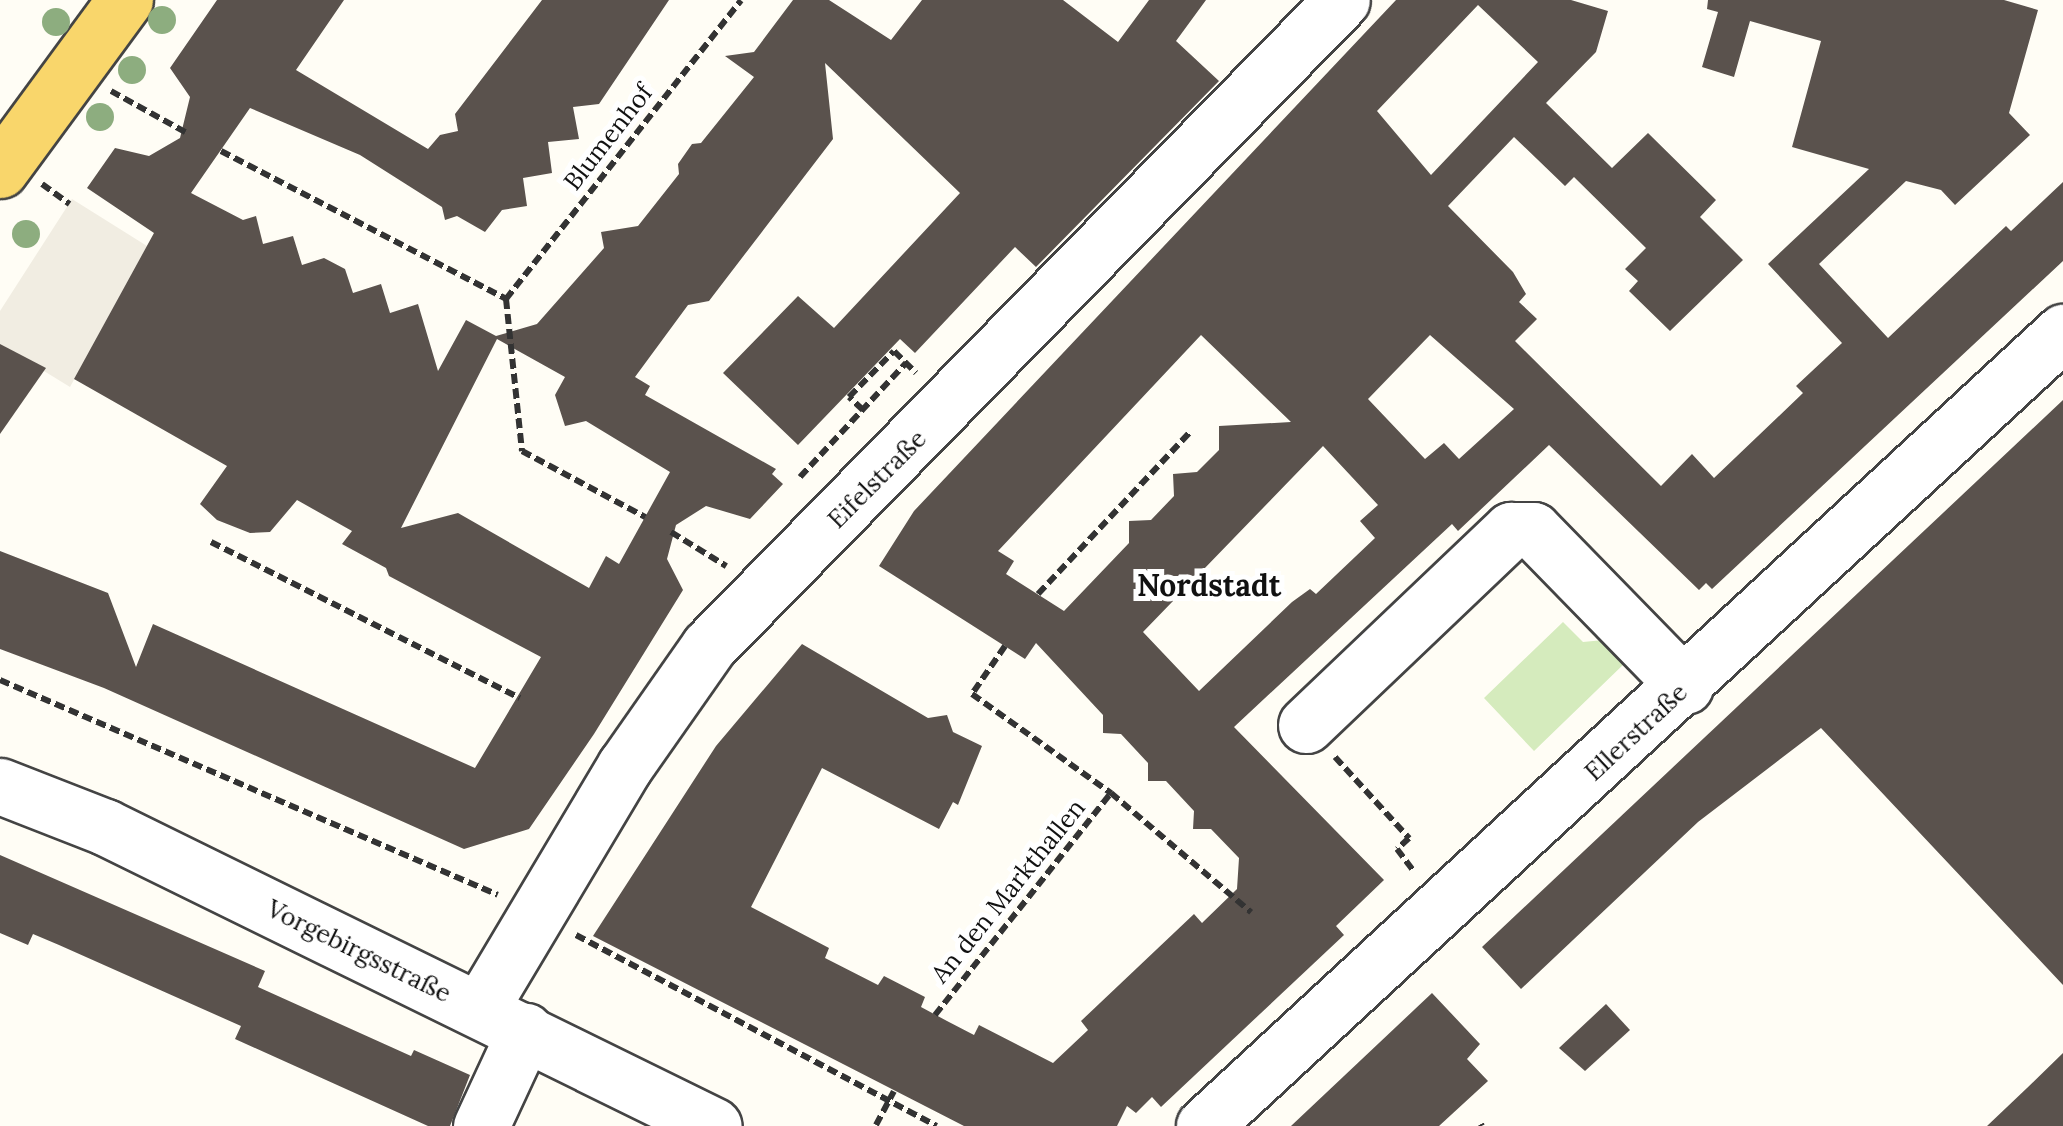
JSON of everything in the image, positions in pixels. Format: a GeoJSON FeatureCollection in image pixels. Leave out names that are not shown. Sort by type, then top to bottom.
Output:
{"type":"FeatureCollection","features":[{"type":"Feature","properties":{"kind":"main road"},"geometry":{"type":"LineString","coordinates":[[0,170],[76,72],[124,0]]}},
{"type":"Feature","properties":{"kind":"street","name":"Eifelstraße"},"geometry":{"type":"LineString","coordinates":[[481,1126],[502,1020],[532,912],[709,646],[1342,0]]}},
{"type":"Feature","properties":{"kind":"street","name":"Ellerstraße"},"geometry":{"type":"LineString","coordinates":[[1204,1126],[1685,686],[2063,332]]}},
{"type":"Feature","properties":{"kind":"street"},"geometry":{"type":"LineString","coordinates":[[1306,725],[1512,530],[1533,530],[1685,686]]}},
{"type":"Feature","properties":{"kind":"street","name":"Vorgebirgsstraße"},"geometry":{"type":"LineString","coordinates":[[0,786],[105,827],[714,1126]]}},
{"type":"Feature","properties":{"kind":"path","name":"Blumenhof"},"geometry":{"type":"LineString","coordinates":[[506,300],[741,0]]}},
{"type":"Feature","properties":{"kind":"path"},"geometry":{"type":"LineString","coordinates":[[76,72],[184,132]]}},
{"type":"Feature","properties":{"kind":"path"},"geometry":{"type":"LineString","coordinates":[[221,151],[506,300],[522,451],[645,517]]}},
{"type":"Feature","properties":{"kind":"path"},"geometry":{"type":"LineString","coordinates":[[800,477],[862,410],[904,361],[894,350],[850,397],[862,410]]}},
{"type":"Feature","properties":{"kind":"path"},"geometry":{"type":"LineString","coordinates":[[1038,594],[1190,432]]}},
{"type":"Feature","properties":{"kind":"path"},"geometry":{"type":"LineString","coordinates":[[671,532],[718,558],[758,599]]}},
{"type":"Feature","properties":{"kind":"path"},"geometry":{"type":"LineString","coordinates":[[211,542],[520,698]]}},
{"type":"Feature","properties":{"kind":"path","name":"An den Markthallen"},"geometry":{"type":"LineString","coordinates":[[1005,646],[972,694],[1112,793],[1251,912]]}},
{"type":"Feature","properties":{"kind":"path"},"geometry":{"type":"LineString","coordinates":[[0,680],[428,860],[937,1126]]}},
{"type":"Feature","properties":{"kind":"path"},"geometry":{"type":"LineString","coordinates":[[1306,725],[1409,838],[1397,849],[1412,868]]}},
{"type":"Feature","properties":{"kind":"path","name":"An den Markthallen"},"geometry":{"type":"LineString","coordinates":[[935,1014],[1112,793]]}},
{"type":"Feature","properties":{"kind":"path"},"geometry":{"type":"LineString","coordinates":[[876,1125],[894,1090]]}},
{"type":"Feature","properties":{"kind":"green space"},"geometry":{"type":"Polygon","coordinates":[[[1563,622],[1583,642],[1614,639],[1626,662],[1534,751],[1484,698],[1563,622]]]}},
{"type":"Feature","properties":{"kind":"shaded area"},"geometry":{"type":"Polygon","coordinates":[[[72,199],[147,246],[70,387],[0,344],[0,311],[72,199]]]}},
{"type":"Feature","properties":{"kind":"building"},"geometry":{"type":"Polygon","coordinates":[[[217,0],[344,0],[296,70],[428,149],[440,135],[458,131],[455,114],[542,0],[669,0],[599,104],[573,107],[579,139],[548,142],[552,173],[523,178],[527,206],[502,210],[485,232],[457,216],[445,220],[442,207],[360,155],[250,108],[191,193],[243,220],[256,216],[263,244],[293,236],[302,265],[324,258],[345,269],[353,293],[381,284],[390,313],[418,304],[438,371],[466,320],[496,336],[537,324],[604,248],[601,232],[638,226],[679,174],[678,164],[692,144],[701,143],[754,77],[725,56],[754,52],[793,0],[829,0],[891,40],[922,0],[1063,0],[1118,42],[1149,0],[1206,0],[1176,41],[1219,81],[1036,267],[1015,247],[915,353],[900,339],[798,445],[723,373],[798,296],[834,328],[960,193],[825,63],[833,139],[709,301],[688,305],[635,377],[650,386],[645,395],[776,469],[772,474],[783,484],[750,519],[706,506],[676,525],[667,559],[683,590],[594,734],[529,829],[464,849],[104,688],[0,649],[0,551],[108,593],[136,667],[153,624],[475,768],[541,657],[389,576],[386,568],[342,544],[352,531],[297,500],[270,532],[250,533],[217,520],[200,504],[227,466],[74,379],[154,233],[87,188],[115,148],[149,156],[180,138],[190,97],[170,68],[217,0]],[[497,339],[401,528],[458,513],[589,588],[606,556],[619,564],[670,472],[586,421],[565,426],[555,395],[565,377],[497,339]]]}},
{"type":"Feature","properties":{"kind":"building"},"geometry":{"type":"Polygon","coordinates":[[[1396,0],[1571,0],[1608,11],[1596,52],[1546,103],[1612,168],[1648,133],[1716,200],[1700,217],[1743,260],[1670,331],[1629,291],[1638,281],[1625,269],[1646,248],[1574,177],[1565,186],[1514,137],[1448,206],[1513,272],[1526,294],[1519,302],[1537,319],[1515,341],[1661,486],[1692,454],[1714,478],[1803,393],[1796,386],[1842,343],[1768,264],[1869,169],[1792,147],[1821,41],[1750,21],[1734,77],[1702,67],[1718,12],[1707,9],[1708,0],[2004,0],[2038,10],[2009,113],[2030,135],[1955,205],[1941,190],[1906,181],[1819,264],[1888,338],[2006,226],[2011,231],[2063,182],[2063,261],[1712,589],[1706,583],[1699,590],[1549,445],[1458,531],[1452,524],[1234,727],[1384,880],[1336,926],[1344,935],[1161,1107],[1152,1097],[1136,1113],[1127,1106],[1117,1126],[964,1126],[593,936],[716,746],[802,644],[928,718],[947,715],[953,732],[982,746],[958,805],[953,802],[939,829],[822,768],[751,907],[829,948],[825,958],[878,985],[884,976],[925,997],[921,1007],[974,1035],[979,1025],[1053,1063],[1088,1030],[1081,1021],[1194,914],[1202,923],[1237,889],[1239,858],[1211,829],[1193,829],[1194,811],[1166,781],[1148,781],[1148,763],[1121,734],[1103,733],[1103,715],[1036,643],[1025,659],[879,566],[914,511],[1396,0]],[[1478,5],[1377,111],[1431,175],[1538,62],[1478,5]],[[1201,335],[998,551],[1014,561],[1006,574],[1064,611],[1129,543],[1129,521],[1151,520],[1174,496],[1173,474],[1197,472],[1219,450],[1219,426],[1291,422],[1201,335]],[[1430,335],[1368,399],[1425,459],[1444,443],[1459,459],[1514,409],[1430,335]],[[1323,446],[1143,632],[1199,691],[1292,602],[1310,589],[1316,594],[1375,538],[1360,521],[1378,505],[1323,446]]]}},
{"type":"Feature","properties":{"kind":"building"},"geometry":{"type":"Polygon","coordinates":[[[0,344],[46,368],[0,434],[0,344]]]}},
{"type":"Feature","properties":{"kind":"building"},"geometry":{"type":"Polygon","coordinates":[[[2063,400],[2063,985],[1821,728],[1698,822],[1521,989],[1482,947],[2063,400]]]}},
{"type":"Feature","properties":{"kind":"building"},"geometry":{"type":"Polygon","coordinates":[[[0,855],[265,971],[258,987],[411,1056],[414,1050],[470,1075],[450,1126],[428,1126],[235,1039],[241,1026],[59,945],[33,934],[28,945],[0,933],[0,855]]]}},
{"type":"Feature","properties":{"kind":"building"},"geometry":{"type":"Polygon","coordinates":[[[1432,993],[1480,1044],[1467,1059],[1488,1081],[1439,1126],[1291,1126],[1432,993]]]}},
{"type":"Feature","properties":{"kind":"building"},"geometry":{"type":"Polygon","coordinates":[[[1606,1004],[1630,1030],[1585,1071],[1559,1048],[1606,1004]]]}},
{"type":"Feature","properties":{"kind":"building"},"geometry":{"type":"Polygon","coordinates":[[[2063,1053],[2063,1126],[1987,1126],[2027,1088],[2063,1053]]]}},
{"type":"Feature","properties":{"kind":"district","name":"Nordstadt"},"geometry":{"type":"Point","coordinates":[1209,585]}}]}
